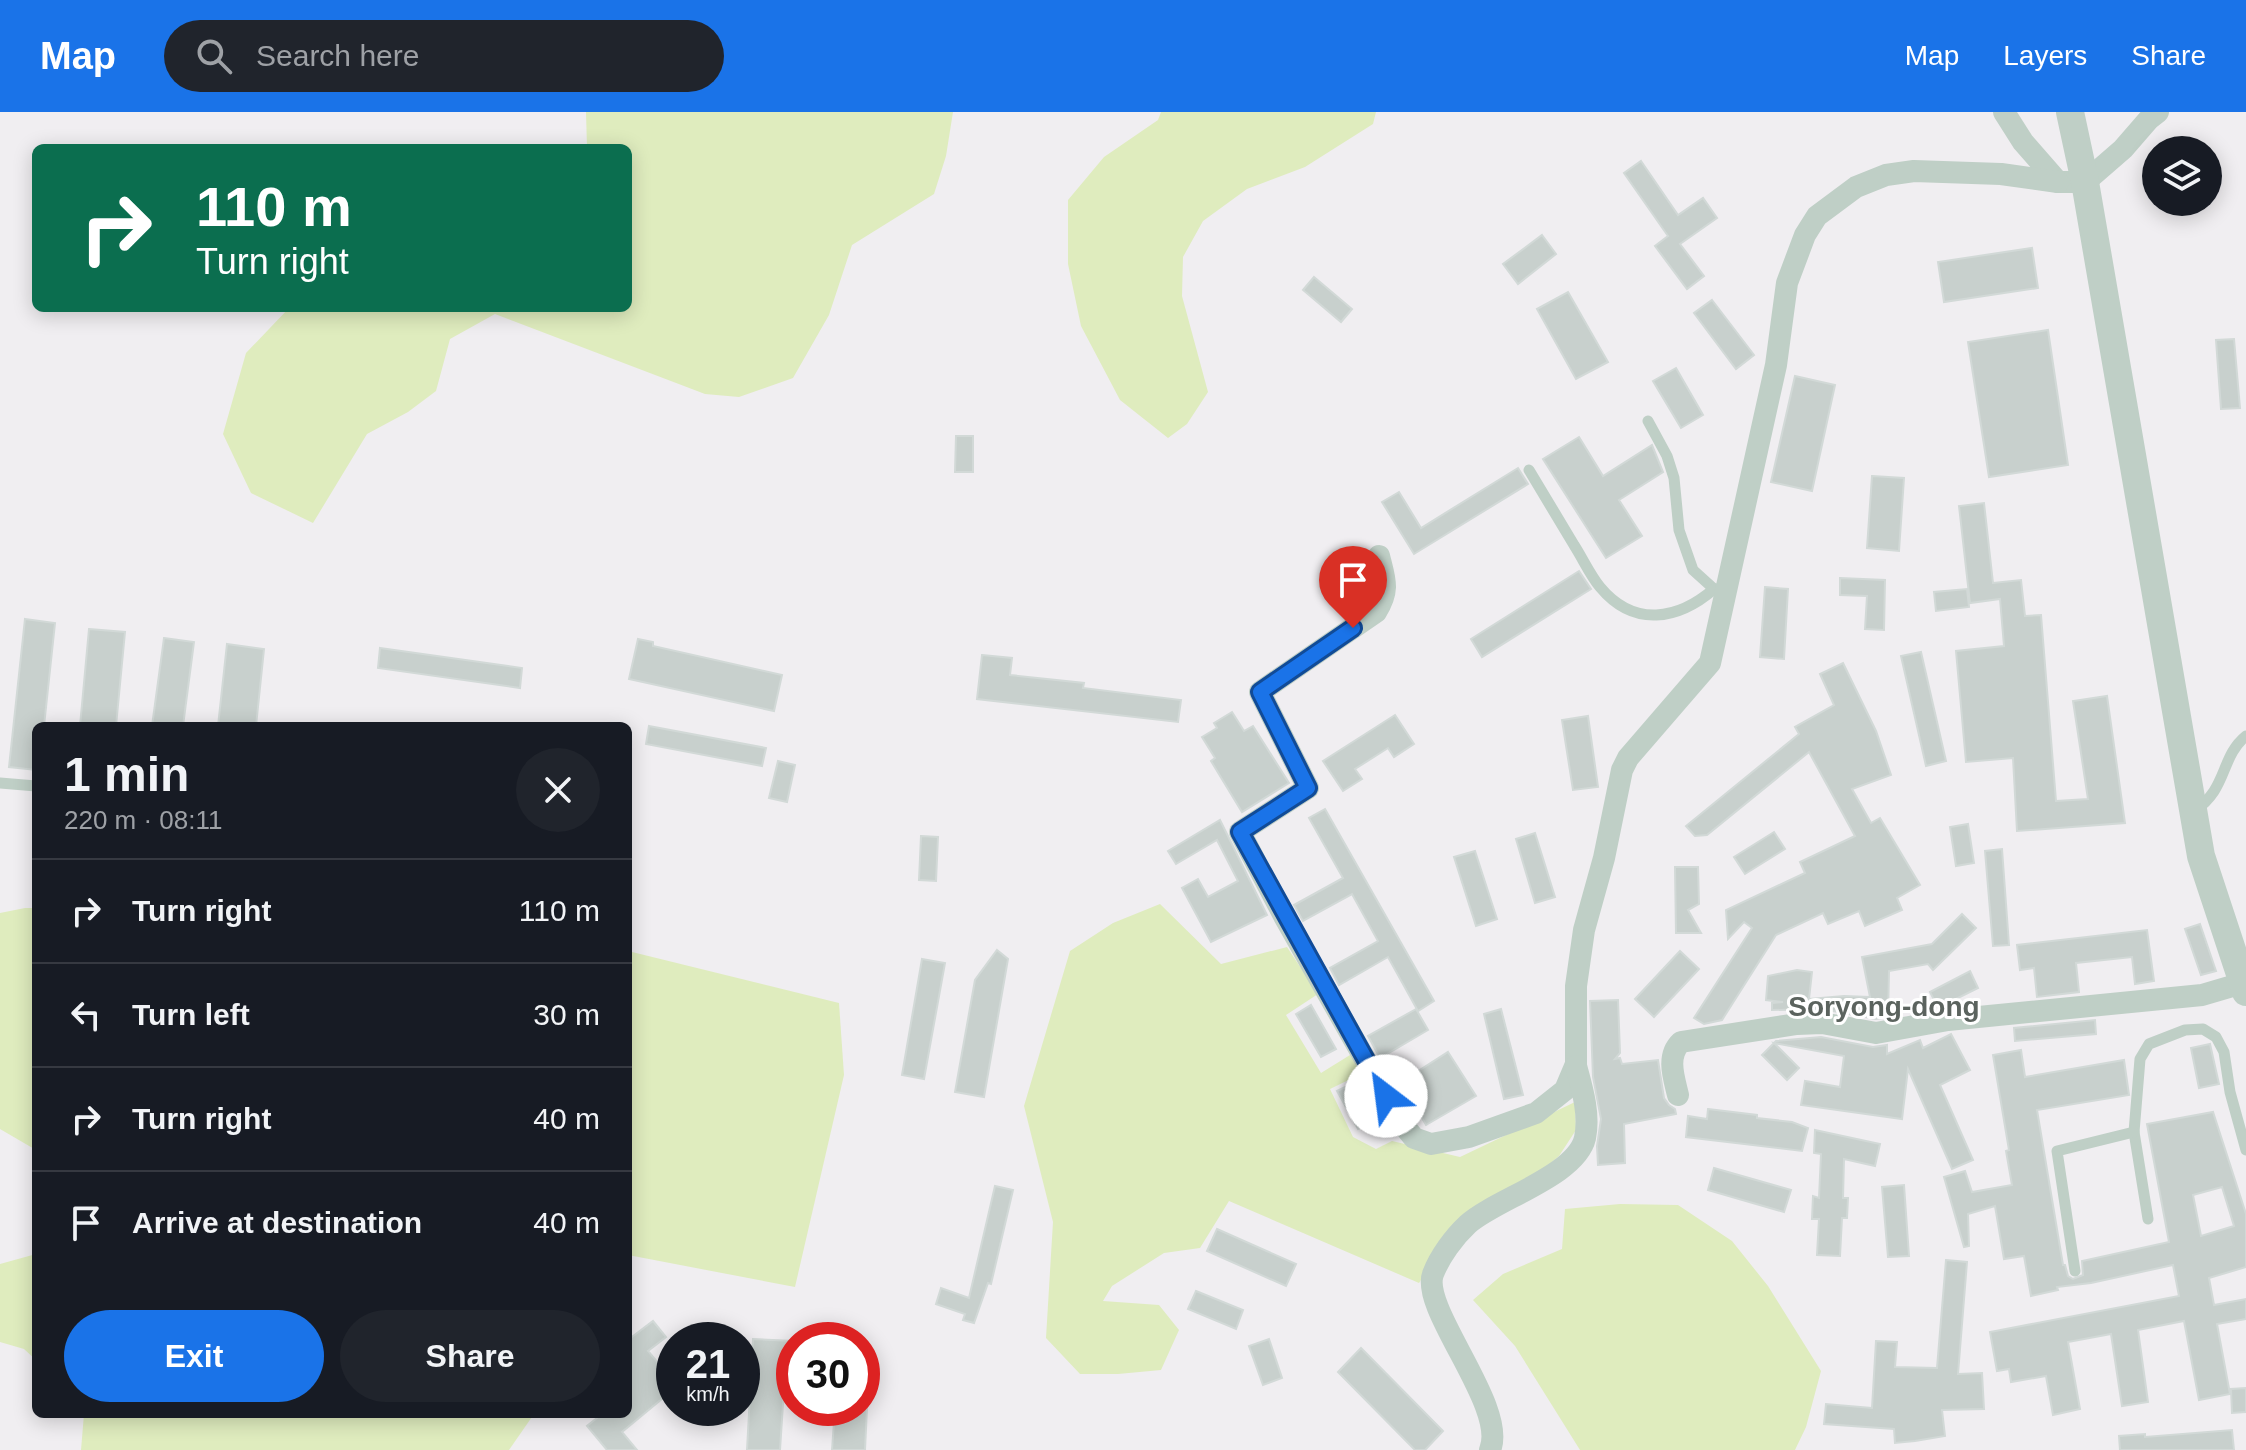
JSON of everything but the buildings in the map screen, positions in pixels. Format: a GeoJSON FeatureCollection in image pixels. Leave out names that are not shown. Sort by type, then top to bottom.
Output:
{"type":"FeatureCollection","features":[{"type":"Feature","properties":{"kind":"street"},"geometry":{"type":"LineString","coordinates":[[2004,112],[2023,142],[2072,182]]}},
{"type":"Feature","properties":{"kind":"street"},"geometry":{"type":"LineString","coordinates":[[1678,1095],[1671,1065],[1675,1048],[1681,1042],[1797,1024],[1822,1023],[1876,1033],[1948,1020],[2202,995],[2245,986],[2201,856],[2072,182],[2070,112]]}},
{"type":"Feature","properties":{"kind":"street"},"geometry":{"type":"LineString","coordinates":[[1490,1450],[1494,1436],[1491,1424],[1472,1375],[1431,1292],[1432,1276],[1447,1248],[1469,1224],[1564,1166],[1585,1140],[1586,1100],[1576,1066],[1576,986],[1584,930],[1604,858],[1622,770],[1628,758],[1710,663],[1720,589],[1776,365],[1787,283],[1805,235],[1817,216],[1856,187],[1886,175],[1914,171],[2001,174],[2072,182],[2100,172],[2158,112]]}},
{"type":"Feature","properties":{"kind":"street"},"geometry":{"type":"LineString","coordinates":[[1379,556],[1386,584],[1385,599],[1376,612],[1260,692],[1308,788],[1240,832],[1400,1121],[1414,1138],[1431,1144],[1469,1137],[1536,1113],[1565,1090],[1576,1066]]}},
{"type":"Feature","properties":{"kind":"lane"},"geometry":{"type":"LineString","coordinates":[[1529,470],[1600,587],[1622,608],[1646,616],[1670,615],[1720,589],[1693,570],[1679,530],[1674,478],[1667,456],[1648,421]]}},
{"type":"Feature","properties":{"kind":"lane"},"geometry":{"type":"LineString","coordinates":[[2194,811],[2209,801],[2237,743],[2246,736]]}},
{"type":"Feature","properties":{"kind":"lane"},"geometry":{"type":"LineString","coordinates":[[0,783],[32,786]]}},
{"type":"Feature","properties":{"kind":"lane"},"geometry":{"type":"LineString","coordinates":[[2148,1219],[2134,1132],[2140,1059],[2149,1044],[2185,1030],[2203,1029],[2216,1037],[2224,1052],[2230,1092],[2246,1150]]}},
{"type":"Feature","properties":{"kind":"lane"},"geometry":{"type":"LineString","coordinates":[[2075,1271],[2057,1151],[2134,1132]]}},
{"type":"Feature","properties":{"kind":"green space"},"geometry":{"type":"Polygon","coordinates":[[[586,112],[953,112],[946,156],[934,194],[852,245],[829,315],[793,378],[739,397],[705,394],[495,314],[450,339],[436,391],[408,412],[367,434],[313,523],[251,493],[223,434],[246,353],[285,312],[632,312],[632,144],[587,144],[586,112]]]}},
{"type":"Feature","properties":{"kind":"green space"},"geometry":{"type":"Polygon","coordinates":[[[1161,112],[1376,112],[1373,124],[1305,167],[1247,189],[1203,221],[1183,257],[1182,296],[1208,392],[1187,424],[1168,438],[1120,400],[1081,326],[1068,264],[1068,200],[1104,157],[1158,120],[1161,112]]]}},
{"type":"Feature","properties":{"kind":"green space"},"geometry":{"type":"Polygon","coordinates":[[[1160,904],[1221,964],[1287,947],[1318,994],[1286,1015],[1321,1073],[1350,1055],[1361,1074],[1330,1089],[1353,1137],[1376,1149],[1392,1141],[1460,1157],[1575,1102],[1576,1130],[1559,1156],[1430,1266],[1419,1283],[1229,1201],[1200,1248],[1164,1253],[1112,1286],[1103,1301],[1159,1305],[1179,1330],[1161,1370],[1080,1374],[1046,1338],[1053,1222],[1024,1106],[1070,951],[1113,923],[1160,904]]]}},
{"type":"Feature","properties":{"kind":"green space"},"geometry":{"type":"Polygon","coordinates":[[[32,908],[32,1148],[0,1129],[0,913],[32,908]]]}},
{"type":"Feature","properties":{"kind":"green space"},"geometry":{"type":"Polygon","coordinates":[[[632,952],[839,1003],[844,1075],[795,1287],[632,1256],[632,952]]]}},
{"type":"Feature","properties":{"kind":"green space"},"geometry":{"type":"Polygon","coordinates":[[[1620,1204],[1678,1205],[1732,1241],[1768,1286],[1821,1371],[1806,1427],[1795,1450],[1580,1450],[1515,1346],[1473,1300],[1503,1274],[1562,1249],[1565,1209],[1620,1204]]]}},
{"type":"Feature","properties":{"kind":"green space"},"geometry":{"type":"Polygon","coordinates":[[[32,1255],[32,1356],[24,1349],[0,1342],[0,1264],[32,1255]]]}},
{"type":"Feature","properties":{"kind":"green space"},"geometry":{"type":"Polygon","coordinates":[[[84,1418],[531,1418],[509,1450],[81,1450],[84,1418]]]}},
{"type":"Feature","properties":{"kind":"district","name":"Soryong-dong"},"geometry":{"type":"Point","coordinates":[1884,1006]}},
{"type":"Feature","properties":{"kind":"route"},"geometry":{"type":"LineString","coordinates":[[1353,628],[1260,692],[1308,788],[1240,832],[1386,1096]]}}]}
